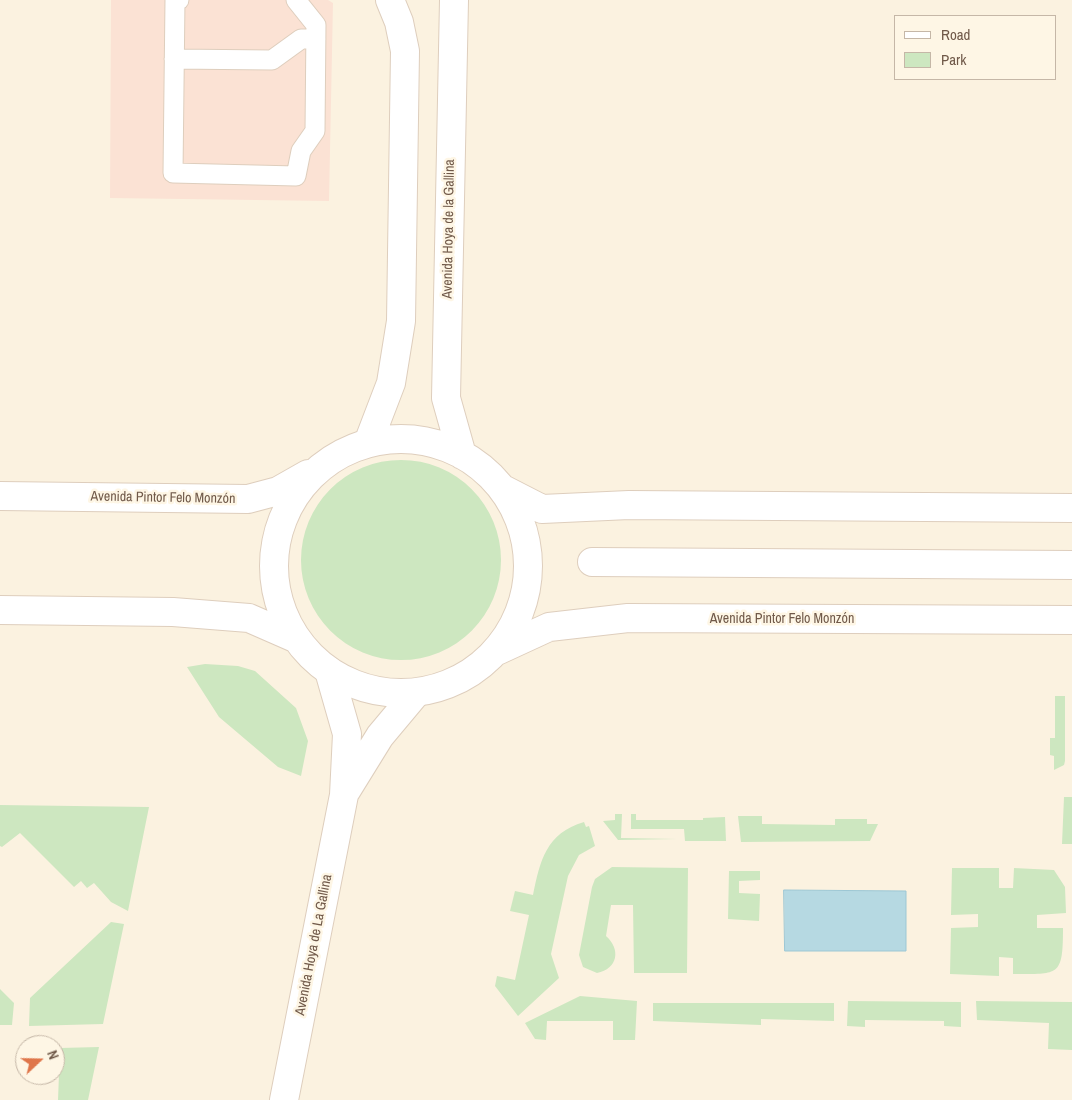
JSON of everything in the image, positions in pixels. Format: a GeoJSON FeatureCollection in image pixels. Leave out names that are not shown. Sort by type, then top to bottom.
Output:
{"type":"FeatureCollection","features":[{"type":"Feature","properties":{"kind":"street"},"geometry":{"type":"LineString","coordinates":[[368,443],[391,383],[401,321],[405,51],[399,22],[390,0]]}},
{"type":"Feature","properties":{"kind":"street","name":"Avenida Hoya de la Gallina"},"geometry":{"type":"LineString","coordinates":[[454,0],[446,398],[462,455]]}},
{"type":"Feature","properties":{"kind":"street","name":"Avenida Pintor Felo Monzón"},"geometry":{"type":"LineString","coordinates":[[0,496],[248,499],[278,491],[342,453],[368,443],[395,438],[421,438],[445,446],[479,465],[503,490]]}},
{"type":"Feature","properties":{"kind":"street"},"geometry":{"type":"LineString","coordinates":[[318,468],[294,497],[278,531],[273,568],[280,606],[297,639],[329,672],[370,691],[416,694],[460,680],[497,651],[520,614],[528,572],[523,528],[503,490]]}},
{"type":"Feature","properties":{"kind":"street"},"geometry":{"type":"LineString","coordinates":[[503,490],[542,508],[629,505],[1072,508]]}},
{"type":"Feature","properties":{"kind":"street"},"geometry":{"type":"LineString","coordinates":[[592,562],[1072,565]]}},
{"type":"Feature","properties":{"kind":"street"},"geometry":{"type":"LineString","coordinates":[[0,610],[173,612],[249,618],[297,639]]}},
{"type":"Feature","properties":{"kind":"street","name":"Avenida Pintor Felo Monzón"},"geometry":{"type":"LineString","coordinates":[[497,651],[549,627],[628,618],[1072,620]]}},
{"type":"Feature","properties":{"kind":"street","name":"Avenida Hoya de La Gallina"},"geometry":{"type":"LineString","coordinates":[[285,1099],[344,795],[347,734],[329,672]]}},
{"type":"Feature","properties":{"kind":"street","name":"Avenida Hoya de La Gallina"},"geometry":{"type":"LineString","coordinates":[[344,795],[380,736],[416,694]]}},
{"type":"Feature","properties":{"kind":"lane"},"geometry":{"type":"LineString","coordinates":[[179,0],[175,0],[173,173],[296,176],[301,151],[315,131],[316,39],[316,25],[296,0]]}},
{"type":"Feature","properties":{"kind":"lane"},"geometry":{"type":"LineString","coordinates":[[174,59],[272,60],[301,39],[316,39]]}},
{"type":"Feature","properties":{"kind":"shaded area"},"geometry":{"type":"Polygon","coordinates":[[[111,0],[328,0],[333,3],[329,201],[110,198],[111,0]]]}},
{"type":"Feature","properties":{"kind":"green space"},"geometry":{"type":"Polygon","coordinates":[[[401,460],[420,462],[439,468],[456,477],[472,489],[484,505],[493,522],[499,541],[501,560],[499,579],[493,598],[484,615],[472,631],[456,643],[439,652],[420,658],[401,660],[382,658],[363,652],[346,643],[330,631],[318,615],[309,598],[303,579],[301,560],[303,541],[309,522],[318,505],[330,489],[346,477],[363,468],[382,462],[401,460]]]}},
{"type":"Feature","properties":{"kind":"green space"},"geometry":{"type":"Polygon","coordinates":[[[205,664],[238,666],[255,671],[296,708],[308,741],[301,776],[278,767],[219,717],[187,667],[205,664]]]}},
{"type":"Feature","properties":{"kind":"green space"},"geometry":{"type":"Polygon","coordinates":[[[1055,696],[1065,696],[1065,761],[1064,765],[1054,770],[1054,756],[1050,755],[1050,738],[1055,738],[1055,696]]]}},
{"type":"Feature","properties":{"kind":"green space"},"geometry":{"type":"Polygon","coordinates":[[[1064,797],[1072,797],[1072,844],[1062,844],[1064,797]]]}},
{"type":"Feature","properties":{"kind":"green space"},"geometry":{"type":"Polygon","coordinates":[[[0,805],[149,807],[128,911],[111,902],[94,883],[87,888],[81,881],[74,887],[20,833],[2,847],[0,846],[0,805]]]}},
{"type":"Feature","properties":{"kind":"green space"},"geometry":{"type":"Polygon","coordinates":[[[615,814],[622,814],[621,838],[677,839],[618,840],[603,821],[615,820],[615,814]]]}},
{"type":"Feature","properties":{"kind":"green space"},"geometry":{"type":"Polygon","coordinates":[[[631,814],[636,814],[636,820],[703,820],[703,818],[725,817],[726,841],[685,841],[684,829],[631,829],[631,814]]]}},
{"type":"Feature","properties":{"kind":"green space"},"geometry":{"type":"Polygon","coordinates":[[[738,816],[762,816],[762,824],[835,825],[835,819],[867,819],[867,824],[878,824],[870,841],[741,842],[738,816]]]}},
{"type":"Feature","properties":{"kind":"green space"},"geometry":{"type":"Polygon","coordinates":[[[584,822],[586,827],[589,826],[595,846],[579,855],[568,876],[551,954],[559,978],[518,1016],[495,986],[497,976],[515,980],[529,915],[510,911],[515,891],[533,895],[542,860],[553,841],[561,833],[584,822]]]}},
{"type":"Feature","properties":{"kind":"green space"},"geometry":{"type":"Polygon","coordinates":[[[612,867],[688,868],[687,973],[634,973],[633,905],[611,905],[606,936],[614,947],[615,958],[613,963],[604,971],[597,973],[583,967],[579,955],[592,887],[595,879],[612,867]]]}},
{"type":"Feature","properties":{"kind":"green space"},"geometry":{"type":"Polygon","coordinates":[[[952,868],[999,868],[999,888],[1013,888],[1014,868],[1054,870],[1065,887],[1066,913],[1037,915],[1037,928],[1063,928],[1062,956],[1055,969],[1040,974],[1013,974],[1013,958],[999,957],[999,976],[950,974],[951,928],[978,927],[978,914],[951,915],[952,868]]]}},
{"type":"Feature","properties":{"kind":"green space"},"geometry":{"type":"Polygon","coordinates":[[[729,871],[760,871],[760,880],[739,881],[739,893],[760,894],[759,921],[728,919],[729,871]]]}},
{"type":"Feature","properties":{"kind":"green space"},"geometry":{"type":"Polygon","coordinates":[[[111,922],[124,924],[103,1024],[29,1026],[30,998],[111,922]]]}},
{"type":"Feature","properties":{"kind":"green space"},"geometry":{"type":"Polygon","coordinates":[[[0,989],[14,1003],[12,1025],[0,1025],[0,989]]]}},
{"type":"Feature","properties":{"kind":"green space"},"geometry":{"type":"Polygon","coordinates":[[[580,996],[637,1001],[635,1040],[613,1040],[613,1021],[547,1021],[546,1040],[535,1039],[525,1023],[580,996]]]}},
{"type":"Feature","properties":{"kind":"green space"},"geometry":{"type":"Polygon","coordinates":[[[848,1001],[961,1002],[961,1027],[944,1026],[944,1021],[865,1020],[865,1027],[847,1026],[848,1001]]]}},
{"type":"Feature","properties":{"kind":"green space"},"geometry":{"type":"Polygon","coordinates":[[[976,1001],[1072,1002],[1072,1050],[1048,1049],[1049,1023],[977,1020],[976,1001]]]}},
{"type":"Feature","properties":{"kind":"green space"},"geometry":{"type":"Polygon","coordinates":[[[653,1003],[834,1003],[834,1021],[761,1019],[761,1025],[653,1021],[653,1003]]]}},
{"type":"Feature","properties":{"kind":"green space"},"geometry":{"type":"Polygon","coordinates":[[[99,1047],[88,1100],[58,1100],[59,1085],[65,1085],[65,1048],[99,1047]]]}},
{"type":"Feature","properties":{"kind":"water"},"geometry":{"type":"Polygon","coordinates":[[[784,890],[906,891],[906,951],[785,951],[784,890]]]}}]}
